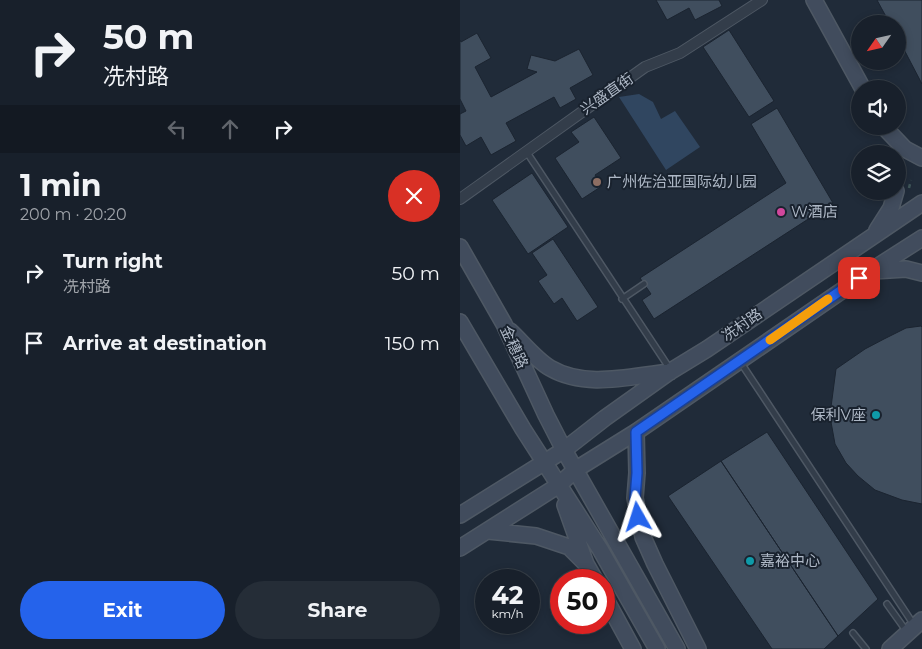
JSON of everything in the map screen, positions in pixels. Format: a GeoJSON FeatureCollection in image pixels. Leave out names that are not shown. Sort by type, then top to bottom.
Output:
{"type":"FeatureCollection","features":[{"type":"Feature","properties":{"kind":"main road"},"geometry":{"type":"LineString","coordinates":[[814,0],[858,80]]}},
{"type":"Feature","properties":{"kind":"main road"},"geometry":{"type":"LineString","coordinates":[[892,135],[905,149],[922,158]]}},
{"type":"Feature","properties":{"kind":"main road"},"geometry":{"type":"LineString","coordinates":[[873,235],[891,208],[893,200]]}},
{"type":"Feature","properties":{"kind":"main road","name":"冼村路"},"geometry":{"type":"LineString","coordinates":[[544,461],[564,450],[604,418],[671,371],[707,349],[922,203]]}},
{"type":"Feature","properties":{"kind":"main road","name":"冼村路"},"geometry":{"type":"LineString","coordinates":[[558,484],[575,470],[636,432],[739,360],[922,238]]}},
{"type":"Feature","properties":{"kind":"main road","name":"金穗路"},"geometry":{"type":"LineString","coordinates":[[460,247],[504,324],[564,450],[677,649]]}},
{"type":"Feature","properties":{"kind":"main road"},"geometry":{"type":"LineString","coordinates":[[869,272],[906,269],[922,273]]}},
{"type":"Feature","properties":{"kind":"main road"},"geometry":{"type":"LineString","coordinates":[[460,322],[558,484],[600,549],[657,649]]}},
{"type":"Feature","properties":{"kind":"main road"},"geometry":{"type":"LineString","coordinates":[[504,324],[548,367],[569,377],[594,381],[671,371]]}},
{"type":"Feature","properties":{"kind":"main road"},"geometry":{"type":"LineString","coordinates":[[636,432],[637,473],[635,498],[643,537],[698,649]]}},
{"type":"Feature","properties":{"kind":"main road"},"geometry":{"type":"LineString","coordinates":[[460,515],[544,461]]}},
{"type":"Feature","properties":{"kind":"main road"},"geometry":{"type":"LineString","coordinates":[[460,548],[558,484]]}},
{"type":"Feature","properties":{"kind":"main road"},"geometry":{"type":"LineString","coordinates":[[558,484],[589,569]]}},
{"type":"Feature","properties":{"kind":"main road"},"geometry":{"type":"LineString","coordinates":[[488,531],[536,536],[569,547],[586,564]]}},
{"type":"Feature","properties":{"kind":"main road"},"geometry":{"type":"LineString","coordinates":[[615,616],[633,649]]}},
{"type":"Feature","properties":{"kind":"main road"},"geometry":{"type":"LineString","coordinates":[[890,649],[916,627]]}},
{"type":"Feature","properties":{"kind":"main road"},"geometry":{"type":"LineString","coordinates":[[904,649],[916,627]]}},
{"type":"Feature","properties":{"kind":"street","name":"兴盛直街"},"geometry":{"type":"LineString","coordinates":[[460,199],[645,67],[680,53],[762,0]]}},
{"type":"Feature","properties":{"kind":"lane"},"geometry":{"type":"LineString","coordinates":[[526,151],[671,371]]}},
{"type":"Feature","properties":{"kind":"lane"},"geometry":{"type":"LineString","coordinates":[[622,299],[644,284]]}},
{"type":"Feature","properties":{"kind":"lane"},"geometry":{"type":"LineString","coordinates":[[739,360],[916,627]]}},
{"type":"Feature","properties":{"kind":"lane"},"geometry":{"type":"LineString","coordinates":[[886,604],[916,627]]}},
{"type":"Feature","properties":{"kind":"lane"},"geometry":{"type":"LineString","coordinates":[[853,633],[866,649]]}},
{"type":"Feature","properties":{"kind":"water"},"geometry":{"type":"Polygon","coordinates":[[[639,94],[653,102],[661,119],[675,111],[700,147],[666,170],[619,97],[639,94]]]}},
{"type":"Feature","properties":{"kind":"building"},"geometry":{"type":"Polygon","coordinates":[[[656,0],[719,0],[722,6],[695,20],[689,8],[667,20],[656,0]]]}},
{"type":"Feature","properties":{"kind":"building"},"geometry":{"type":"Polygon","coordinates":[[[877,0],[922,0],[922,84],[906,53],[906,15],[885,15],[877,0]]]}},
{"type":"Feature","properties":{"kind":"building"},"geometry":{"type":"Polygon","coordinates":[[[729,30],[774,101],[749,117],[703,47],[729,30]]]}},
{"type":"Feature","properties":{"kind":"building"},"geometry":{"type":"Polygon","coordinates":[[[477,33],[491,58],[475,67],[491,97],[537,72],[527,69],[531,55],[555,61],[579,49],[593,75],[570,88],[576,99],[560,108],[554,97],[506,123],[516,141],[491,155],[481,137],[466,146],[460,135],[460,114],[466,111],[460,99],[460,40],[461,42],[477,33]]]}},
{"type":"Feature","properties":{"kind":"building","name":"W酒店"},"geometry":{"type":"Polygon","coordinates":[[[777,108],[833,203],[654,319],[642,300],[651,294],[640,278],[786,183],[751,124],[777,108]]]}},
{"type":"Feature","properties":{"kind":"building"},"geometry":{"type":"Polygon","coordinates":[[[594,117],[621,158],[595,175],[602,186],[582,199],[555,158],[579,142],[571,132],[594,117]]]}},
{"type":"Feature","properties":{"kind":"building"},"geometry":{"type":"Polygon","coordinates":[[[532,173],[568,227],[528,254],[492,200],[532,173]]]}},
{"type":"Feature","properties":{"kind":"building"},"geometry":{"type":"Polygon","coordinates":[[[553,239],[598,307],[577,321],[562,298],[554,304],[538,281],[547,275],[532,253],[553,239]]]}},
{"type":"Feature","properties":{"kind":"building","name":"保利V座"},"geometry":{"type":"Polygon","coordinates":[[[921,326],[922,504],[902,500],[875,490],[858,476],[846,463],[835,444],[831,422],[836,369],[865,349],[884,339],[906,328],[921,326]]]}},
{"type":"Feature","properties":{"kind":"building"},"geometry":{"type":"Polygon","coordinates":[[[767,432],[878,599],[838,636],[721,461],[767,432]]]}},
{"type":"Feature","properties":{"kind":"building","name":"嘉裕中心"},"geometry":{"type":"Polygon","coordinates":[[[721,461],[838,636],[824,649],[772,649],[668,496],[721,461]]]}},
{"type":"Feature","properties":{"kind":"slow traffic"},"geometry":{"type":"LineString","coordinates":[[770,340],[828,299]]}},
{"type":"Feature","properties":{"kind":"place","name":"广州佐治亚国际幼儿园"},"geometry":{"type":"Point","coordinates":[597,182]}},
{"type":"Feature","properties":{"kind":"place","name":"W酒店"},"geometry":{"type":"Point","coordinates":[781,212]}},
{"type":"Feature","properties":{"kind":"place","name":"保利V座"},"geometry":{"type":"Point","coordinates":[876,415]}},
{"type":"Feature","properties":{"kind":"place","name":"嘉裕中心"},"geometry":{"type":"Point","coordinates":[750,561]}},
{"type":"Feature","properties":{"kind":"route"},"geometry":{"type":"LineString","coordinates":[[638,517],[635,498],[637,473],[636,432],[859,278]]}}]}
